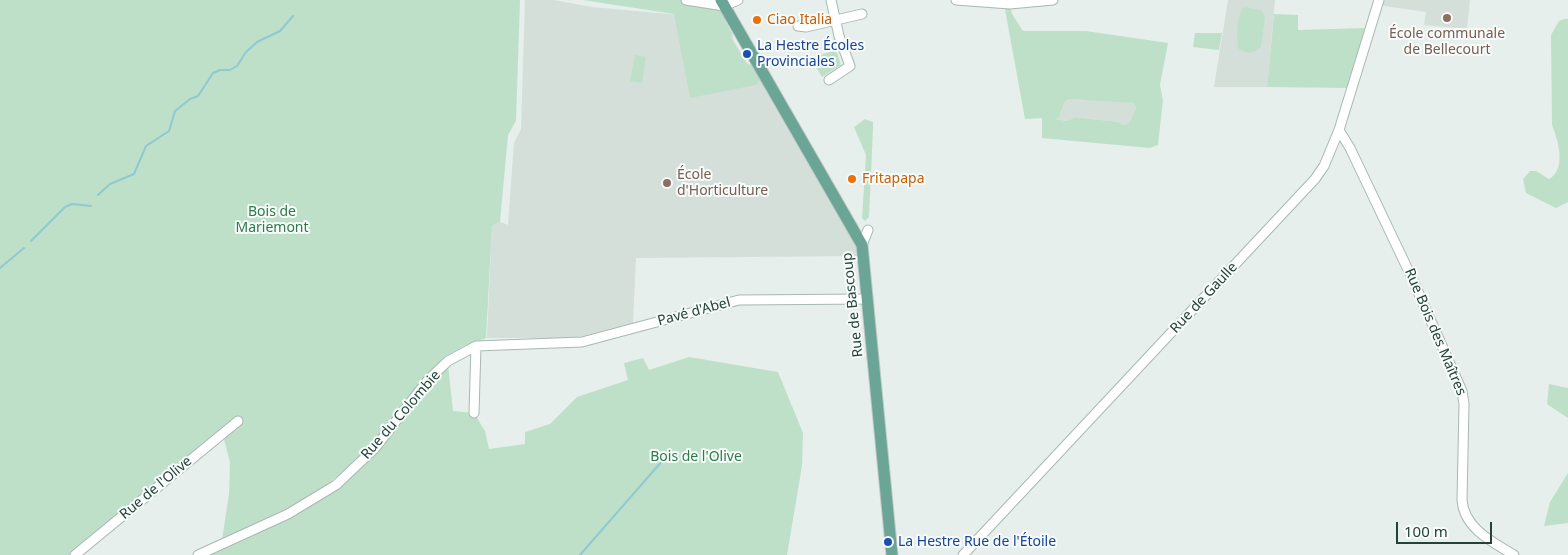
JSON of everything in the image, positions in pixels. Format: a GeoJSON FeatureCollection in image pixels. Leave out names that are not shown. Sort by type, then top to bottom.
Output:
{"type":"FeatureCollection","features":[{"type":"Feature","properties":{"kind":"main road","name":"Rue de Bascoup"},"geometry":{"type":"LineString","coordinates":[[723,3],[862,244],[892,555]]}},
{"type":"Feature","properties":{"kind":"street"},"geometry":{"type":"LineString","coordinates":[[686,0],[723,3],[738,0]]}},
{"type":"Feature","properties":{"kind":"street"},"geometry":{"type":"LineString","coordinates":[[828,80],[850,66],[831,0]]}},
{"type":"Feature","properties":{"kind":"street"},"geometry":{"type":"LineString","coordinates":[[956,0],[1010,4],[1053,0]]}},
{"type":"Feature","properties":{"kind":"street","name":"Rue de Gaulle"},"geometry":{"type":"LineString","coordinates":[[962,555],[1302,194],[1324,166],[1339,130],[1378,0]]}},
{"type":"Feature","properties":{"kind":"street"},"geometry":{"type":"LineString","coordinates":[[798,26],[806,27],[862,14]]}},
{"type":"Feature","properties":{"kind":"street","name":"Rue Bois des Maîtres"},"geometry":{"type":"LineString","coordinates":[[1339,130],[1350,148],[1412,276],[1463,392],[1462,500],[1465,514],[1482,534],[1514,555]]}},
{"type":"Feature","properties":{"kind":"street"},"geometry":{"type":"LineString","coordinates":[[862,244],[868,230]]}},
{"type":"Feature","properties":{"kind":"street","name":"Pavé d'Abel"},"geometry":{"type":"LineString","coordinates":[[582,342],[734,301],[868,299]]}},
{"type":"Feature","properties":{"kind":"street","name":"Rue du Colombie"},"geometry":{"type":"LineString","coordinates":[[198,555],[288,514],[336,485],[375,448],[428,380],[448,361],[476,346],[582,342]]}},
{"type":"Feature","properties":{"kind":"street"},"geometry":{"type":"LineString","coordinates":[[474,413],[476,346]]}},
{"type":"Feature","properties":{"kind":"street","name":"Rue de l'Olive"},"geometry":{"type":"LineString","coordinates":[[75,555],[238,421]]}},
{"type":"Feature","properties":{"kind":"shaded area","name":"École d'Horticulture"},"geometry":{"type":"Polygon","coordinates":[[[525,0],[554,0],[592,7],[724,19],[747,63],[754,66],[856,244],[859,256],[636,258],[633,323],[574,338],[487,338],[492,226],[500,222],[508,225],[514,143],[521,129],[525,0]]]}},
{"type":"Feature","properties":{"kind":"shaded area"},"geometry":{"type":"Polygon","coordinates":[[[1228,0],[1275,0],[1267,87],[1214,87],[1228,0]]]}},
{"type":"Feature","properties":{"kind":"shaded area","name":"École communale de Bellecourt"},"geometry":{"type":"Polygon","coordinates":[[[1379,0],[1470,0],[1467,29],[1424,25],[1426,12],[1377,5],[1379,0]]]}},
{"type":"Feature","properties":{"kind":"shaded area"},"geometry":{"type":"Polygon","coordinates":[[[1069,99],[1120,101],[1133,103],[1136,108],[1129,123],[1124,125],[1118,122],[1075,117],[1067,121],[1054,119],[1061,113],[1065,102],[1069,99]]]}},
{"type":"Feature","properties":{"kind":"green space","name":"Bois de Mariemont"},"geometry":{"type":"Polygon","coordinates":[[[0,0],[520,0],[516,121],[508,135],[500,222],[492,226],[486,338],[464,346],[444,357],[387,429],[364,453],[323,488],[299,503],[222,540],[229,494],[230,463],[223,435],[78,555],[0,555],[0,0]]]}},
{"type":"Feature","properties":{"kind":"green space"},"geometry":{"type":"Polygon","coordinates":[[[583,0],[721,0],[730,16],[725,20],[732,34],[731,38],[746,63],[753,67],[760,80],[756,85],[690,98],[674,14],[583,0]]]}},
{"type":"Feature","properties":{"kind":"green space"},"geometry":{"type":"Polygon","coordinates":[[[1004,4],[1010,4],[1012,14],[1023,31],[1086,31],[1168,43],[1160,85],[1163,100],[1158,145],[1150,148],[1042,138],[1042,118],[1025,119],[1004,4]],[[1069,99],[1065,102],[1059,117],[1055,119],[1067,121],[1075,117],[1118,122],[1124,125],[1129,123],[1136,108],[1133,103],[1069,99]]]}},
{"type":"Feature","properties":{"kind":"green space"},"geometry":{"type":"Polygon","coordinates":[[[1244,7],[1261,10],[1265,17],[1261,47],[1252,52],[1238,48],[1238,21],[1244,7]]]}},
{"type":"Feature","properties":{"kind":"green space"},"geometry":{"type":"Polygon","coordinates":[[[1274,14],[1298,15],[1298,30],[1365,28],[1347,88],[1267,87],[1274,14]]]}},
{"type":"Feature","properties":{"kind":"green space"},"geometry":{"type":"Polygon","coordinates":[[[1568,19],[1568,202],[1556,208],[1526,193],[1523,179],[1530,171],[1536,171],[1549,179],[1558,168],[1560,154],[1552,125],[1551,35],[1559,21],[1568,19]]]}},
{"type":"Feature","properties":{"kind":"green space"},"geometry":{"type":"Polygon","coordinates":[[[1195,33],[1222,33],[1219,50],[1193,47],[1195,33]]]}},
{"type":"Feature","properties":{"kind":"green space"},"geometry":{"type":"Polygon","coordinates":[[[836,50],[841,65],[822,77],[811,58],[836,50]]]}},
{"type":"Feature","properties":{"kind":"green space"},"geometry":{"type":"Polygon","coordinates":[[[635,55],[646,57],[642,83],[630,81],[635,55]]]}},
{"type":"Feature","properties":{"kind":"green space"},"geometry":{"type":"Polygon","coordinates":[[[865,119],[873,122],[873,129],[869,217],[865,221],[862,218],[866,155],[854,127],[865,119]]]}},
{"type":"Feature","properties":{"kind":"green space","name":"Bois de l'Olive"},"geometry":{"type":"Polygon","coordinates":[[[689,357],[778,372],[803,433],[802,466],[787,555],[200,555],[293,516],[329,493],[392,435],[448,364],[453,411],[474,413],[485,431],[489,449],[525,444],[525,432],[550,424],[577,397],[628,380],[624,363],[643,358],[649,370],[689,357]]]}},
{"type":"Feature","properties":{"kind":"green space"},"geometry":{"type":"Polygon","coordinates":[[[1549,384],[1568,388],[1568,418],[1547,404],[1549,384]]]}},
{"type":"Feature","properties":{"kind":"green space"},"geometry":{"type":"Polygon","coordinates":[[[1568,473],[1568,523],[1544,526],[1550,502],[1568,473]]]}},
{"type":"Feature","properties":{"kind":"waterway"},"geometry":{"type":"LineString","coordinates":[[98,195],[110,184],[134,174],[146,146],[169,131],[175,111],[190,99],[198,96],[213,73],[220,70],[230,70],[237,66],[246,52],[257,42],[280,31],[293,16]]}},
{"type":"Feature","properties":{"kind":"waterway"},"geometry":{"type":"LineString","coordinates":[[31,241],[65,207],[72,204],[91,206]]}},
{"type":"Feature","properties":{"kind":"waterway"},"geometry":{"type":"LineString","coordinates":[[0,268],[24,248]]}},
{"type":"Feature","properties":{"kind":"waterway"},"geometry":{"type":"LineString","coordinates":[[580,555],[663,460]]}},
{"type":"Feature","properties":{"kind":"place","name":"École communale de Bellecourt"},"geometry":{"type":"Point","coordinates":[1447,18]}},
{"type":"Feature","properties":{"kind":"place","name":"Ciao Italia"},"geometry":{"type":"Point","coordinates":[757,20]}},
{"type":"Feature","properties":{"kind":"place","name":"La Hestre Écoles Provinciales"},"geometry":{"type":"Point","coordinates":[747,54]}},
{"type":"Feature","properties":{"kind":"place","name":"Fritapapa"},"geometry":{"type":"Point","coordinates":[852,179]}},
{"type":"Feature","properties":{"kind":"place","name":"École d'Horticulture"},"geometry":{"type":"Point","coordinates":[667,183]}},
{"type":"Feature","properties":{"kind":"place","name":"La Hestre Rue de l'Étoile"},"geometry":{"type":"Point","coordinates":[888,542]}}]}
